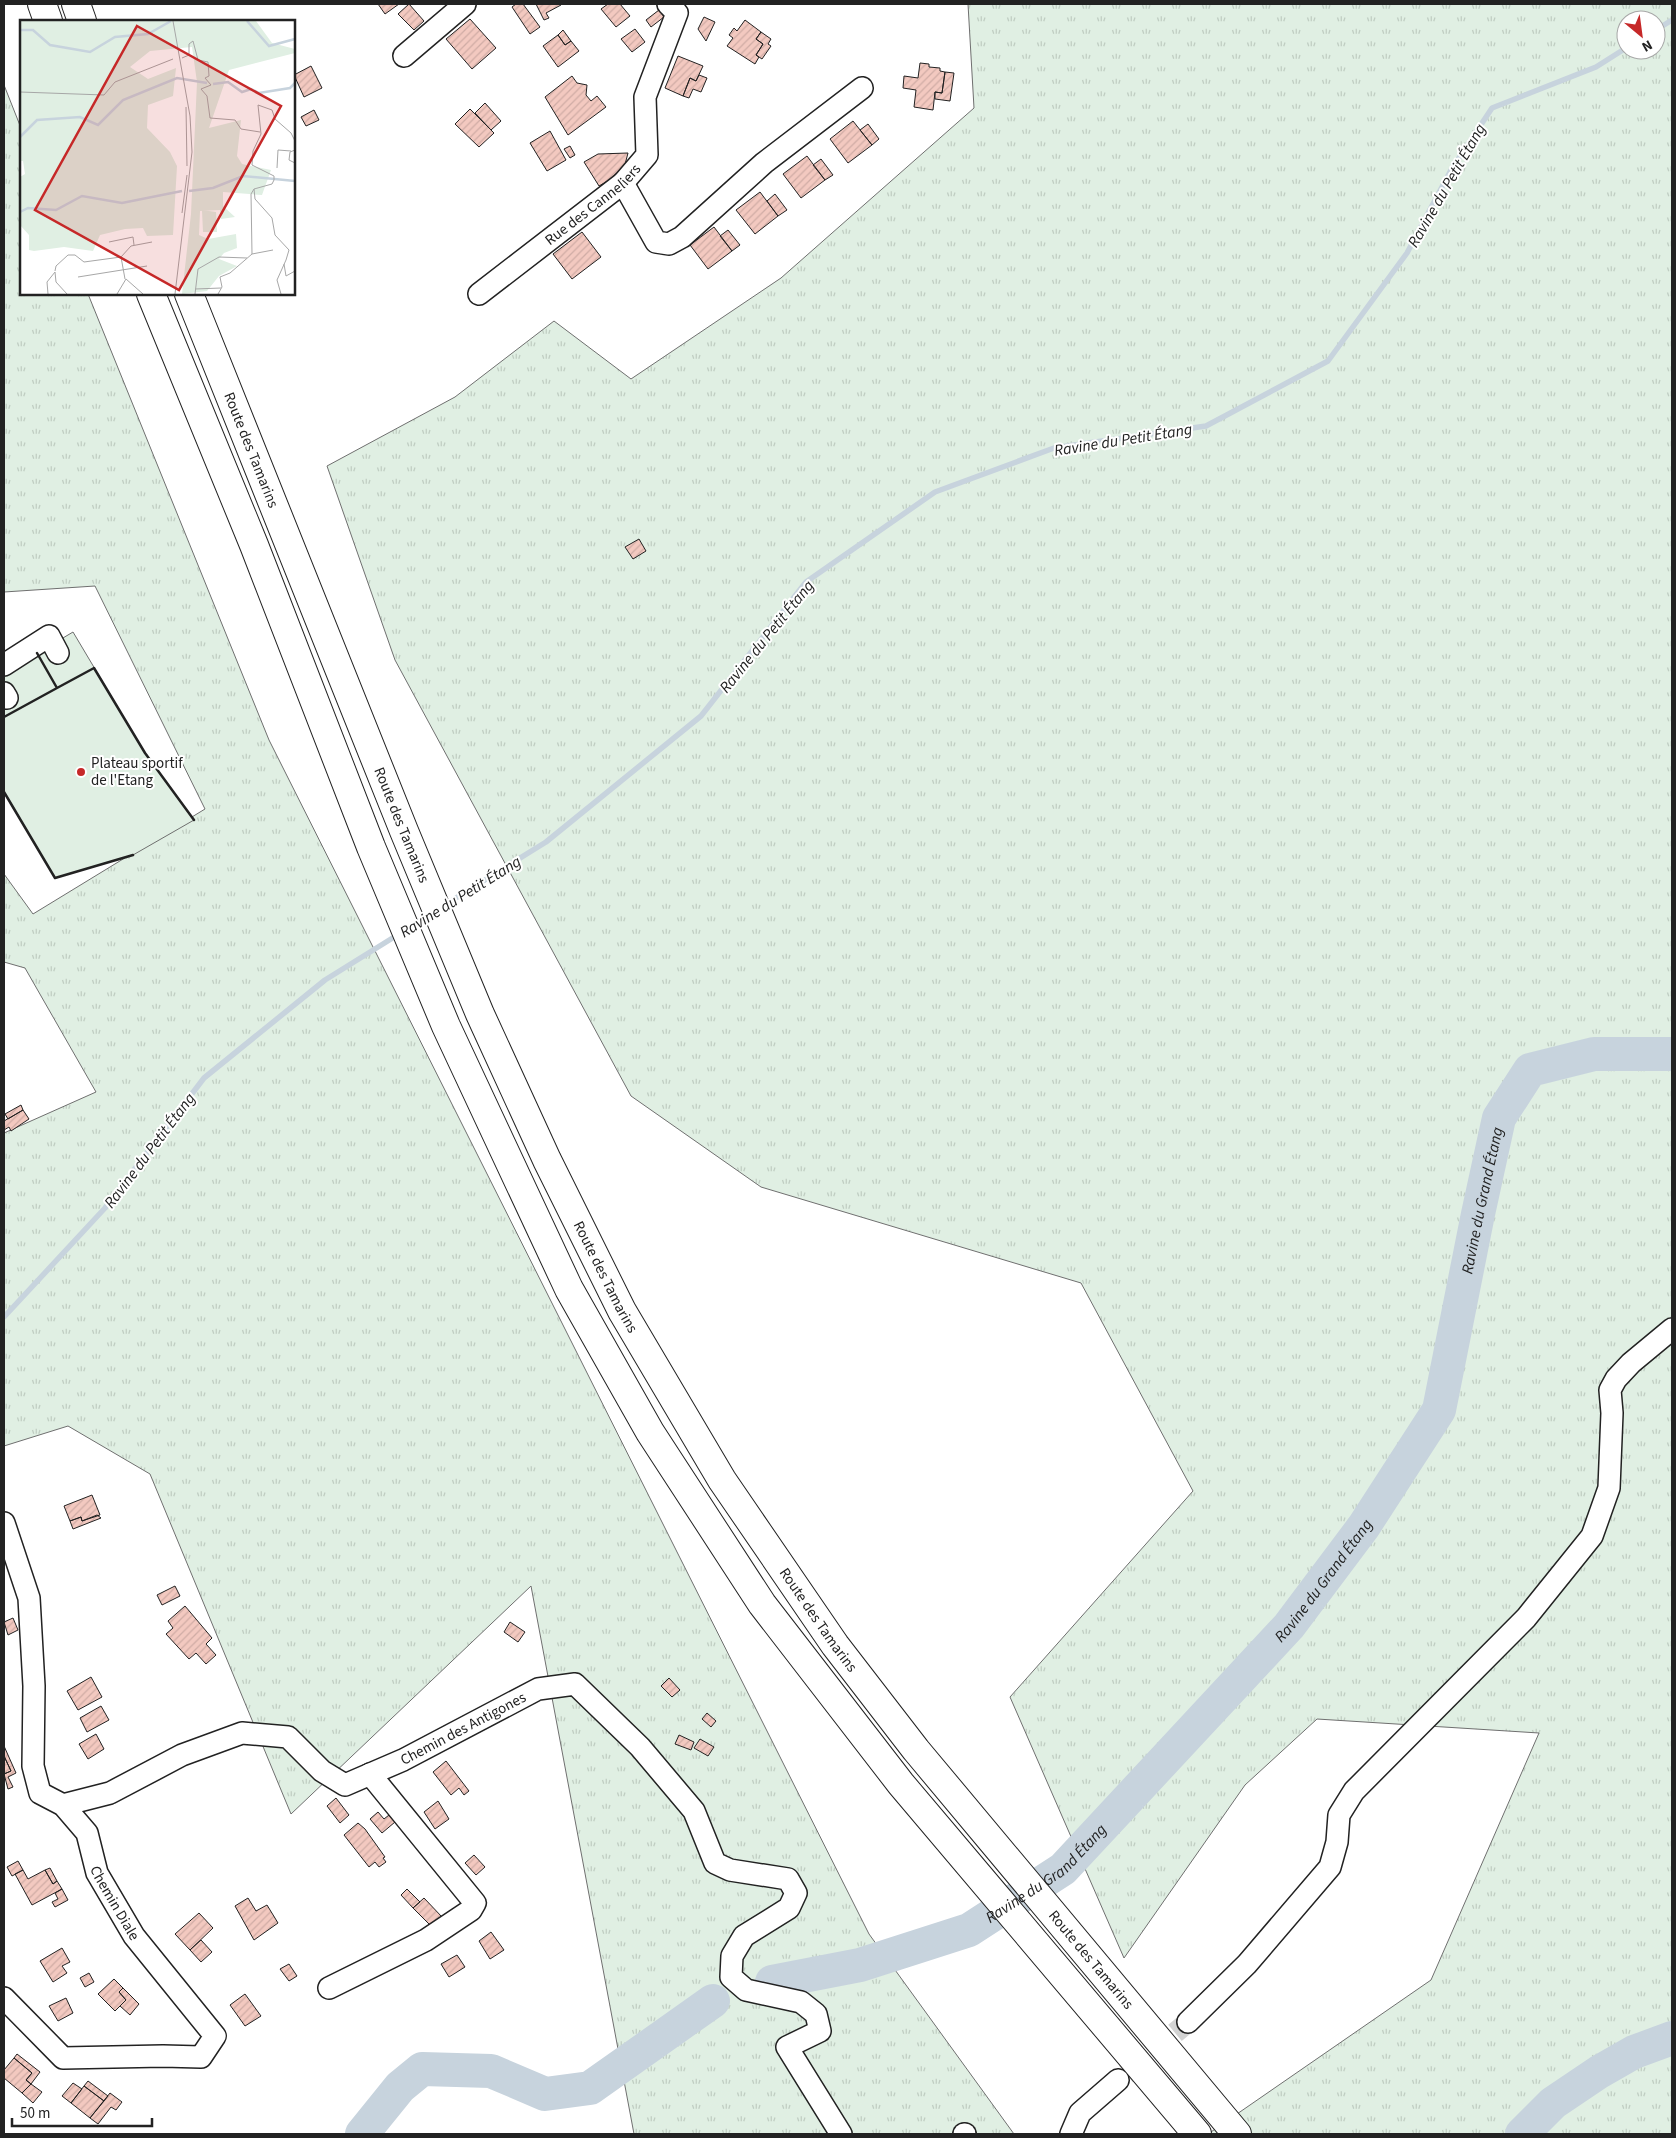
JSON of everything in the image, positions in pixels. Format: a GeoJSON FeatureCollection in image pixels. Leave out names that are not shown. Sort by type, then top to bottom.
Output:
{"type":"FeatureCollection","features":[{"type":"Feature","properties":{"kind":"highway"},"geometry":{"type":"LineString","coordinates":[[42,4],[48,20]]}},
{"type":"Feature","properties":{"kind":"highway"},"geometry":{"type":"LineString","coordinates":[[76,4],[82,20]]}},
{"type":"Feature","properties":{"kind":"highway"},"geometry":{"type":"LineString","coordinates":[[151,295],[254,545],[370,847],[446,1026],[568,1289],[650,1432],[762,1604],[901,1784],[1197,2134]]}},
{"type":"Feature","properties":{"kind":"highway","name":"Route des Tamarins"},"geometry":{"type":"LineString","coordinates":[[189,295],[404,831],[480,1014],[547,1160],[622,1311],[716,1471],[835,1645],[916,1750],[1237,2134]]}},
{"type":"Feature","properties":{"kind":"street"},"geometry":{"type":"LineString","coordinates":[[404,56],[465,4]]}},
{"type":"Feature","properties":{"kind":"street","name":"Rue des Canneliers"},"geometry":{"type":"LineString","coordinates":[[478,294],[623,183],[647,155],[645,97],[678,7]]}},
{"type":"Feature","properties":{"kind":"street"},"geometry":{"type":"LineString","coordinates":[[623,183],[656,242],[669,244],[682,237],[764,163],[862,88]]}},
{"type":"Feature","properties":{"kind":"street"},"geometry":{"type":"LineString","coordinates":[[4,665],[49,636],[58,653]]}},
{"type":"Feature","properties":{"kind":"street"},"geometry":{"type":"LineString","coordinates":[[1188,2022],[1247,1964],[1330,1867],[1337,1842],[1339,1815],[1354,1791],[1526,1618],[1592,1536],[1609,1488],[1612,1413],[1610,1390],[1616,1379],[1630,1364],[1672,1329]]}},
{"type":"Feature","properties":{"kind":"street","name":"Chemin Diale"},"geometry":{"type":"LineString","coordinates":[[4,1523],[29,1598],[34,1686],[34,1766],[40,1793],[63,1805],[86,1833],[97,1873],[134,1936],[214,2036],[201,2057],[63,2058],[4,1998]]}},
{"type":"Feature","properties":{"kind":"street","name":"Chemin des Antigones"},"geometry":{"type":"LineString","coordinates":[[63,1805],[110,1793],[182,1755],[242,1733],[288,1737],[322,1771],[345,1784],[402,1760],[538,1689],[575,1684],[640,1747],[694,1811],[715,1863],[730,1870],[788,1879],[796,1893],[789,1908],[744,1936],[732,1956],[731,1977],[746,1990],[801,2002],[816,2014],[820,2031],[787,2047],[841,2134]]}},
{"type":"Feature","properties":{"kind":"street"},"geometry":{"type":"LineString","coordinates":[[329,1988],[426,1940],[471,1910],[476,1903],[370,1774]]}},
{"type":"Feature","properties":{"kind":"street"},"geometry":{"type":"LineString","coordinates":[[1071,2134],[1080,2112],[1118,2080]]}},
{"type":"Feature","properties":{"kind":"green space"},"geometry":{"type":"Polygon","coordinates":[[[968,4],[1672,4],[1672,2134],[1208,2134],[1431,1980],[1539,1733],[1317,1719],[1245,1785],[1124,1958],[1010,1697],[1193,1491],[1081,1283],[761,1187],[631,1096],[395,660],[327,466],[455,397],[554,321],[631,379],[781,278],[974,108],[968,4]]]}},
{"type":"Feature","properties":{"kind":"green space"},"geometry":{"type":"Polygon","coordinates":[[[4,85],[20,125],[20,295],[88,295],[269,740],[869,1934],[1014,2134],[634,2134],[531,1586],[291,1814],[150,1474],[68,1426],[4,1446],[4,1133],[96,1092],[25,968],[4,962],[4,874],[33,914],[205,809],[95,586],[4,592],[4,85]]]}},
{"type":"Feature","properties":{"kind":"green space","name":"Plateau sportif de l'Etang"},"geometry":{"type":"Polygon","coordinates":[[[73,632],[145,753],[194,820],[133,855],[55,878],[4,792],[4,673],[73,632]]]}},
{"type":"Feature","properties":{"kind":"building"},"geometry":{"type":"Polygon","coordinates":[[[378,4],[399,4],[385,14],[378,4]]]}},
{"type":"Feature","properties":{"kind":"building"},"geometry":{"type":"Polygon","coordinates":[[[409,4],[424,21],[414,30],[398,14],[409,4]]]}},
{"type":"Feature","properties":{"kind":"building"},"geometry":{"type":"Polygon","coordinates":[[[516,4],[523,4],[540,27],[530,34],[512,7],[516,4]]]}},
{"type":"Feature","properties":{"kind":"building"},"geometry":{"type":"Polygon","coordinates":[[[536,4],[561,5],[546,13],[549,18],[544,20],[536,4]]]}},
{"type":"Feature","properties":{"kind":"building"},"geometry":{"type":"Polygon","coordinates":[[[608,4],[620,4],[630,16],[616,27],[601,9],[608,4]]]}},
{"type":"Feature","properties":{"kind":"building"},"geometry":{"type":"Polygon","coordinates":[[[659,10],[664,17],[651,27],[646,20],[659,10]]]}},
{"type":"Feature","properties":{"kind":"building"},"geometry":{"type":"Polygon","coordinates":[[[704,17],[715,22],[706,41],[698,29],[704,17]]]}},
{"type":"Feature","properties":{"kind":"building"},"geometry":{"type":"Polygon","coordinates":[[[470,19],[496,48],[472,69],[446,39],[470,19]]]}},
{"type":"Feature","properties":{"kind":"building"},"geometry":{"type":"Polygon","coordinates":[[[745,20],[761,32],[756,39],[763,44],[756,55],[759,57],[755,64],[727,46],[733,38],[729,35],[734,28],[737,31],[745,20]]]}},
{"type":"Feature","properties":{"kind":"building"},"geometry":{"type":"Polygon","coordinates":[[[635,29],[645,42],[632,52],[621,39],[635,29]]]}},
{"type":"Feature","properties":{"kind":"building"},"geometry":{"type":"Polygon","coordinates":[[[563,30],[571,41],[565,45],[558,35],[563,30]]]}},
{"type":"Feature","properties":{"kind":"building"},"geometry":{"type":"Polygon","coordinates":[[[761,32],[771,39],[768,44],[771,46],[762,59],[756,55],[763,44],[756,39],[761,32]]]}},
{"type":"Feature","properties":{"kind":"building"},"geometry":{"type":"Polygon","coordinates":[[[558,35],[565,45],[571,41],[579,51],[558,67],[543,46],[558,35]]]}},
{"type":"Feature","properties":{"kind":"building"},"geometry":{"type":"Polygon","coordinates":[[[678,56],[703,66],[696,81],[690,78],[683,96],[665,88],[678,56]]]}},
{"type":"Feature","properties":{"kind":"building"},"geometry":{"type":"Polygon","coordinates":[[[920,63],[929,64],[929,67],[940,68],[940,71],[945,72],[942,93],[935,92],[933,110],[914,107],[916,90],[903,88],[904,76],[918,78],[920,63]]]}},
{"type":"Feature","properties":{"kind":"building"},"geometry":{"type":"Polygon","coordinates":[[[311,66],[322,88],[304,97],[295,74],[311,66]]]}},
{"type":"Feature","properties":{"kind":"building"},"geometry":{"type":"Polygon","coordinates":[[[945,72],[954,73],[950,101],[935,99],[935,92],[942,93],[945,72]]]}},
{"type":"Feature","properties":{"kind":"building"},"geometry":{"type":"Polygon","coordinates":[[[699,75],[707,78],[701,92],[693,89],[689,98],[683,96],[690,78],[696,81],[699,75]]]}},
{"type":"Feature","properties":{"kind":"building"},"geometry":{"type":"Polygon","coordinates":[[[572,76],[577,83],[587,85],[586,95],[591,101],[597,96],[606,107],[568,135],[545,97],[572,76]]]}},
{"type":"Feature","properties":{"kind":"building"},"geometry":{"type":"Polygon","coordinates":[[[485,103],[501,121],[491,130],[475,113],[485,103]]]}},
{"type":"Feature","properties":{"kind":"building"},"geometry":{"type":"Polygon","coordinates":[[[470,109],[494,133],[479,147],[455,124],[470,109]]]}},
{"type":"Feature","properties":{"kind":"building"},"geometry":{"type":"Polygon","coordinates":[[[314,110],[319,120],[306,126],[301,117],[314,110]]]}},
{"type":"Feature","properties":{"kind":"building"},"geometry":{"type":"Polygon","coordinates":[[[853,121],[872,145],[848,163],[830,139],[853,121]]]}},
{"type":"Feature","properties":{"kind":"building"},"geometry":{"type":"Polygon","coordinates":[[[868,124],[879,139],[872,145],[860,130],[868,124]]]}},
{"type":"Feature","properties":{"kind":"building"},"geometry":{"type":"Polygon","coordinates":[[[550,131],[566,160],[547,171],[530,143],[550,131]]]}},
{"type":"Feature","properties":{"kind":"building"},"geometry":{"type":"Polygon","coordinates":[[[570,146],[575,155],[570,158],[564,149],[570,146]]]}},
{"type":"Feature","properties":{"kind":"building"},"geometry":{"type":"Polygon","coordinates":[[[628,153],[623,172],[599,186],[584,162],[598,154],[628,153]]]}},
{"type":"Feature","properties":{"kind":"building"},"geometry":{"type":"Polygon","coordinates":[[[807,156],[825,180],[801,198],[783,174],[807,156]]]}},
{"type":"Feature","properties":{"kind":"building"},"geometry":{"type":"Polygon","coordinates":[[[821,159],[833,175],[825,180],[813,165],[821,159]]]}},
{"type":"Feature","properties":{"kind":"building"},"geometry":{"type":"Polygon","coordinates":[[[760,192],[778,216],[755,234],[736,210],[760,192]]]}},
{"type":"Feature","properties":{"kind":"building"},"geometry":{"type":"Polygon","coordinates":[[[775,194],[787,210],[778,216],[767,201],[775,194]]]}},
{"type":"Feature","properties":{"kind":"building"},"geometry":{"type":"Polygon","coordinates":[[[714,227],[732,251],[708,269],[690,245],[714,227]]]}},
{"type":"Feature","properties":{"kind":"building"},"geometry":{"type":"Polygon","coordinates":[[[728,230],[740,245],[732,251],[720,236],[728,230]]]}},
{"type":"Feature","properties":{"kind":"building"},"geometry":{"type":"Polygon","coordinates":[[[582,232],[601,257],[572,279],[553,254],[582,232]]]}},
{"type":"Feature","properties":{"kind":"building"},"geometry":{"type":"Polygon","coordinates":[[[639,539],[646,551],[633,559],[625,547],[639,539]]]}},
{"type":"Feature","properties":{"kind":"building"},"geometry":{"type":"Polygon","coordinates":[[[21,1105],[23,1110],[8,1119],[5,1114],[21,1105]]]}},
{"type":"Feature","properties":{"kind":"building"},"geometry":{"type":"Polygon","coordinates":[[[23,1110],[29,1119],[11,1131],[9,1127],[4,1130],[4,1121],[23,1110]]]}},
{"type":"Feature","properties":{"kind":"building"},"geometry":{"type":"Polygon","coordinates":[[[92,1495],[100,1515],[82,1521],[81,1517],[70,1521],[64,1506],[92,1495]]]}},
{"type":"Feature","properties":{"kind":"building"},"geometry":{"type":"Polygon","coordinates":[[[97,1515],[101,1518],[73,1529],[70,1521],[81,1517],[82,1521],[97,1515]]]}},
{"type":"Feature","properties":{"kind":"building"},"geometry":{"type":"Polygon","coordinates":[[[175,1586],[180,1596],[162,1605],[157,1595],[175,1586]]]}},
{"type":"Feature","properties":{"kind":"building"},"geometry":{"type":"Polygon","coordinates":[[[185,1606],[212,1638],[206,1644],[216,1655],[206,1664],[196,1653],[189,1659],[166,1634],[173,1628],[168,1621],[185,1606]]]}},
{"type":"Feature","properties":{"kind":"building"},"geometry":{"type":"Polygon","coordinates":[[[13,1618],[18,1630],[8,1635],[4,1622],[13,1618]]]}},
{"type":"Feature","properties":{"kind":"building"},"geometry":{"type":"Polygon","coordinates":[[[510,1622],[525,1632],[518,1642],[504,1632],[510,1622]]]}},
{"type":"Feature","properties":{"kind":"building"},"geometry":{"type":"Polygon","coordinates":[[[91,1677],[102,1697],[78,1710],[67,1691],[91,1677]]]}},
{"type":"Feature","properties":{"kind":"building"},"geometry":{"type":"Polygon","coordinates":[[[669,1678],[680,1690],[672,1697],[661,1686],[669,1678]]]}},
{"type":"Feature","properties":{"kind":"building"},"geometry":{"type":"Polygon","coordinates":[[[101,1706],[109,1720],[87,1732],[80,1718],[101,1706]]]}},
{"type":"Feature","properties":{"kind":"building"},"geometry":{"type":"Polygon","coordinates":[[[707,1713],[716,1721],[711,1727],[702,1719],[707,1713]]]}},
{"type":"Feature","properties":{"kind":"building"},"geometry":{"type":"Polygon","coordinates":[[[96,1734],[104,1749],[88,1759],[79,1744],[96,1734]]]}},
{"type":"Feature","properties":{"kind":"building"},"geometry":{"type":"Polygon","coordinates":[[[679,1735],[694,1742],[691,1750],[675,1744],[679,1735]]]}},
{"type":"Feature","properties":{"kind":"building"},"geometry":{"type":"Polygon","coordinates":[[[700,1739],[714,1747],[708,1756],[694,1748],[700,1739]]]}},
{"type":"Feature","properties":{"kind":"building"},"geometry":{"type":"Polygon","coordinates":[[[4,1746],[16,1773],[8,1777],[13,1787],[8,1789],[4,1774],[11,1771],[4,1756],[4,1746]]]}},
{"type":"Feature","properties":{"kind":"building"},"geometry":{"type":"Polygon","coordinates":[[[4,1756],[11,1771],[4,1774],[4,1756]]]}},
{"type":"Feature","properties":{"kind":"building"},"geometry":{"type":"Polygon","coordinates":[[[446,1761],[469,1791],[464,1795],[459,1788],[451,1795],[433,1772],[446,1761]]]}},
{"type":"Feature","properties":{"kind":"building"},"geometry":{"type":"Polygon","coordinates":[[[336,1798],[349,1815],[340,1823],[327,1806],[336,1798]]]}},
{"type":"Feature","properties":{"kind":"building"},"geometry":{"type":"Polygon","coordinates":[[[438,1801],[449,1819],[435,1829],[424,1812],[438,1801]]]}},
{"type":"Feature","properties":{"kind":"building"},"geometry":{"type":"Polygon","coordinates":[[[378,1812],[384,1819],[389,1815],[395,1822],[382,1833],[370,1819],[378,1812]]]}},
{"type":"Feature","properties":{"kind":"building"},"geometry":{"type":"Polygon","coordinates":[[[358,1823],[365,1829],[385,1857],[383,1858],[386,1862],[379,1867],[375,1862],[369,1867],[344,1835],[358,1823]]]}},
{"type":"Feature","properties":{"kind":"building"},"geometry":{"type":"Polygon","coordinates":[[[474,1855],[485,1867],[476,1875],[465,1863],[474,1855]]]}},
{"type":"Feature","properties":{"kind":"building"},"geometry":{"type":"Polygon","coordinates":[[[18,1861],[23,1870],[12,1876],[7,1867],[18,1861]]]}},
{"type":"Feature","properties":{"kind":"building"},"geometry":{"type":"Polygon","coordinates":[[[50,1868],[57,1881],[53,1884],[45,1870],[50,1868]]]}},
{"type":"Feature","properties":{"kind":"building"},"geometry":{"type":"Polygon","coordinates":[[[23,1870],[28,1879],[45,1870],[53,1884],[57,1881],[62,1889],[32,1905],[15,1874],[23,1870]]]}},
{"type":"Feature","properties":{"kind":"building"},"geometry":{"type":"Polygon","coordinates":[[[62,1889],[68,1900],[55,1907],[52,1902],[58,1899],[55,1893],[62,1889]]]}},
{"type":"Feature","properties":{"kind":"building"},"geometry":{"type":"Polygon","coordinates":[[[407,1889],[420,1902],[413,1908],[401,1895],[407,1889]]]}},
{"type":"Feature","properties":{"kind":"building"},"geometry":{"type":"Polygon","coordinates":[[[248,1898],[256,1911],[267,1905],[278,1923],[254,1940],[235,1906],[248,1898]]]}},
{"type":"Feature","properties":{"kind":"building"},"geometry":{"type":"Polygon","coordinates":[[[424,1898],[442,1917],[432,1927],[413,1908],[424,1898]]]}},
{"type":"Feature","properties":{"kind":"building"},"geometry":{"type":"Polygon","coordinates":[[[199,1913],[213,1928],[190,1950],[175,1934],[199,1913]]]}},
{"type":"Feature","properties":{"kind":"building"},"geometry":{"type":"Polygon","coordinates":[[[491,1932],[504,1950],[490,1959],[479,1941],[491,1932]]]}},
{"type":"Feature","properties":{"kind":"building"},"geometry":{"type":"Polygon","coordinates":[[[201,1940],[212,1952],[201,1962],[190,1950],[201,1940]]]}},
{"type":"Feature","properties":{"kind":"building"},"geometry":{"type":"Polygon","coordinates":[[[62,1948],[70,1962],[62,1966],[67,1973],[53,1982],[40,1961],[62,1948]]]}},
{"type":"Feature","properties":{"kind":"building"},"geometry":{"type":"Polygon","coordinates":[[[457,1955],[465,1967],[449,1977],[441,1964],[457,1955]]]}},
{"type":"Feature","properties":{"kind":"building"},"geometry":{"type":"Polygon","coordinates":[[[289,1964],[297,1976],[289,1981],[280,1969],[289,1964]]]}},
{"type":"Feature","properties":{"kind":"building"},"geometry":{"type":"Polygon","coordinates":[[[89,1973],[94,1982],[85,1987],[80,1978],[89,1973]]]}},
{"type":"Feature","properties":{"kind":"building"},"geometry":{"type":"Polygon","coordinates":[[[114,1979],[123,1988],[119,1992],[126,2000],[115,2011],[98,1994],[114,1979]]]}},
{"type":"Feature","properties":{"kind":"building"},"geometry":{"type":"Polygon","coordinates":[[[123,1988],[139,2004],[130,2015],[120,2006],[126,2000],[119,1992],[123,1988]]]}},
{"type":"Feature","properties":{"kind":"building"},"geometry":{"type":"Polygon","coordinates":[[[245,1994],[261,2016],[245,2026],[230,2005],[245,1994]]]}},
{"type":"Feature","properties":{"kind":"building"},"geometry":{"type":"Polygon","coordinates":[[[66,1998],[73,2013],[58,2021],[49,2006],[66,1998]]]}},
{"type":"Feature","properties":{"kind":"building"},"geometry":{"type":"Polygon","coordinates":[[[17,2054],[40,2072],[31,2084],[26,2080],[32,2073],[14,2058],[17,2054]]]}},
{"type":"Feature","properties":{"kind":"building"},"geometry":{"type":"Polygon","coordinates":[[[14,2058],[32,2073],[26,2080],[31,2084],[22,2093],[4,2078],[4,2070],[14,2058]]]}},
{"type":"Feature","properties":{"kind":"building"},"geometry":{"type":"Polygon","coordinates":[[[88,2081],[108,2096],[104,2101],[84,2086],[88,2081]]]}},
{"type":"Feature","properties":{"kind":"building"},"geometry":{"type":"Polygon","coordinates":[[[73,2083],[82,2089],[71,2103],[62,2096],[73,2083]]]}},
{"type":"Feature","properties":{"kind":"building"},"geometry":{"type":"Polygon","coordinates":[[[31,2084],[42,2092],[33,2103],[22,2093],[31,2084]]]}},
{"type":"Feature","properties":{"kind":"building"},"geometry":{"type":"Polygon","coordinates":[[[84,2086],[104,2101],[90,2118],[71,2103],[84,2086]]]}},
{"type":"Feature","properties":{"kind":"building"},"geometry":{"type":"Polygon","coordinates":[[[110,2093],[122,2102],[116,2110],[111,2107],[98,2124],[90,2118],[110,2093]]]}},
{"type":"Feature","properties":{"kind":"waterway","name":"Ravine du Petit Étang"},"geometry":{"type":"LineString","coordinates":[[1666,24],[1672,20]]}},
{"type":"Feature","properties":{"kind":"waterway","name":"Ravine du Petit Étang"},"geometry":{"type":"LineString","coordinates":[[443,906],[546,842],[701,716],[806,582],[935,492],[1054,448],[1206,426],[1328,361],[1407,253],[1451,170],[1492,108],[1596,67],[1616,54]]}},
{"type":"Feature","properties":{"kind":"waterway","name":"Ravine du Petit Étang"},"geometry":{"type":"LineString","coordinates":[[411,926],[431,914]]}},
{"type":"Feature","properties":{"kind":"waterway","name":"Ravine du Petit Étang"},"geometry":{"type":"LineString","coordinates":[[4,1317],[105,1208],[204,1078],[325,980],[399,934]]}},
{"type":"Feature","properties":{"kind":"waterway","name":"Ravine du Grand Étang"},"geometry":{"type":"LineString","coordinates":[[772,1982],[860,1965],[969,1930],[1063,1869],[1289,1626],[1364,1526],[1439,1410],[1499,1118],[1530,1070],[1594,1054],[1672,1054]]}},
{"type":"Feature","properties":{"kind":"waterway","name":"Ravine du Grand Étang"},"geometry":{"type":"LineString","coordinates":[[362,2134],[400,2087],[422,2069],[491,2071],[545,2094],[590,2088],[713,2001]]}},
{"type":"Feature","properties":{"kind":"waterway"},"geometry":{"type":"LineString","coordinates":[[1522,2134],[1553,2103],[1599,2072],[1634,2052],[1672,2038]]}},
{"type":"Feature","properties":{"kind":"tunnel"},"geometry":{"type":"LineString","coordinates":[[1126,2074],[1188,2022]]}},
{"type":"Feature","properties":{"kind":"wall"},"geometry":{"type":"LineString","coordinates":[[37,653],[57,688],[94,668],[145,753],[194,820]]}},
{"type":"Feature","properties":{"kind":"wall"},"geometry":{"type":"LineString","coordinates":[[4,717],[57,688]]}},
{"type":"Feature","properties":{"kind":"wall"},"geometry":{"type":"LineString","coordinates":[[4,792],[55,878],[133,855]]}},
{"type":"Feature","properties":{"kind":"place","name":"Plateau sportif de l'Etang"},"geometry":{"type":"Point","coordinates":[81,772]}}]}
